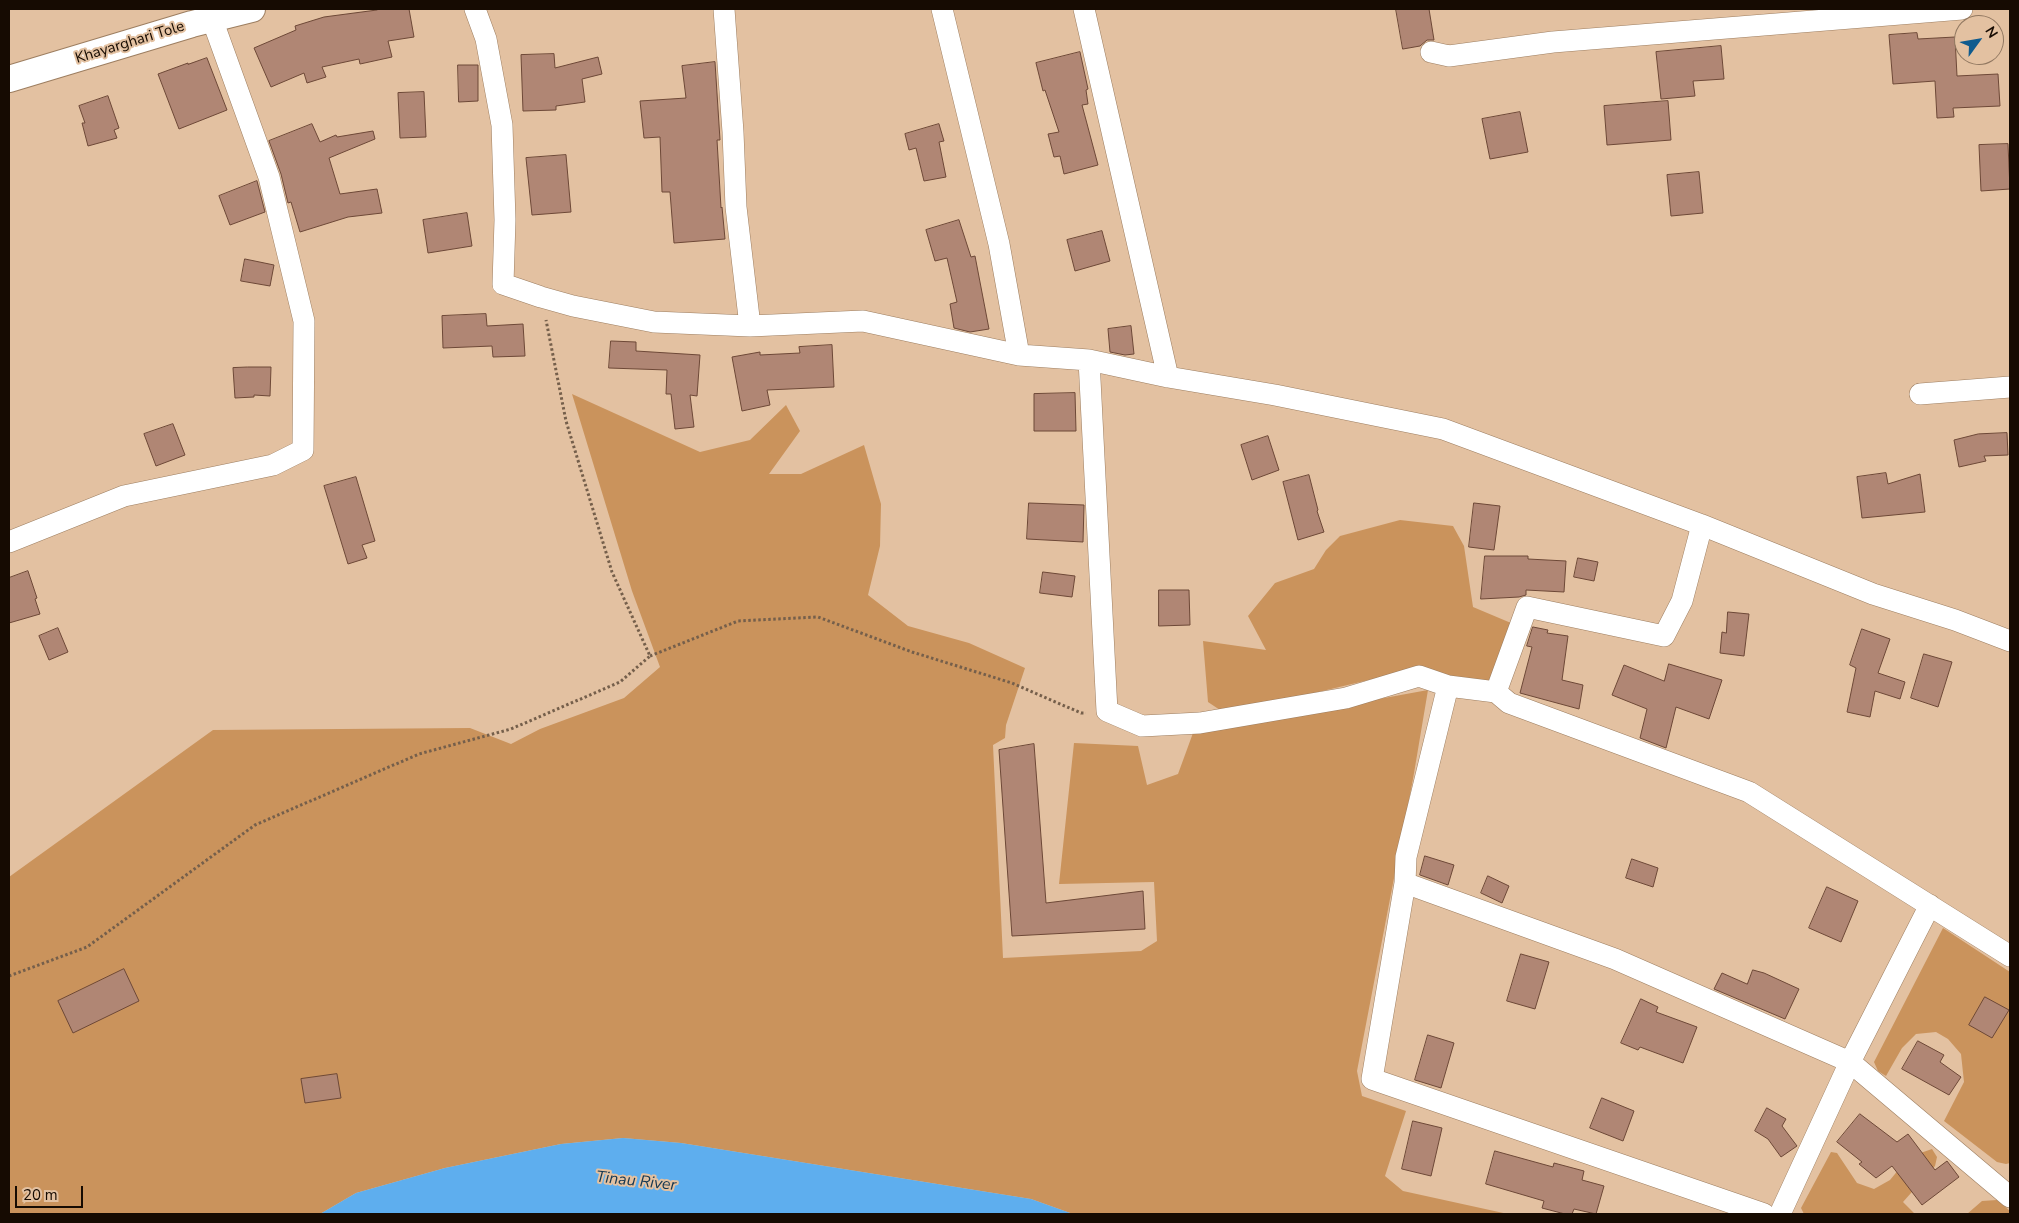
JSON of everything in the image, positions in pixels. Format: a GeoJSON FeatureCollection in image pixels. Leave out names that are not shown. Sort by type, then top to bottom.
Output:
{"type":"FeatureCollection","features":[{"type":"Feature","properties":{"kind":"street","name":"Khayarghari Tole"},"geometry":{"type":"LineString","coordinates":[[9,79],[252,9]]}},
{"type":"Feature","properties":{"kind":"street"},"geometry":{"type":"LineString","coordinates":[[475,9],[486,39],[502,125],[505,220],[503,284],[541,297],[654,322],[750,326],[863,321],[1019,355],[1089,360],[1168,377],[1275,395],[1443,429],[1702,526],[1873,594],[1955,620],[2010,641]]}},
{"type":"Feature","properties":{"kind":"street"},"geometry":{"type":"LineString","coordinates":[[724,9],[733,123],[736,206],[750,326]]}},
{"type":"Feature","properties":{"kind":"street"},"geometry":{"type":"LineString","coordinates":[[942,9],[999,244],[1019,355]]}},
{"type":"Feature","properties":{"kind":"street"},"geometry":{"type":"LineString","coordinates":[[1084,9],[1168,377]]}},
{"type":"Feature","properties":{"kind":"street"},"geometry":{"type":"LineString","coordinates":[[1431,52],[1449,56],[1553,42],[1962,9]]}},
{"type":"Feature","properties":{"kind":"street"},"geometry":{"type":"LineString","coordinates":[[9,542],[124,496],[273,465],[302,450],[304,321],[269,177],[212,19]]}},
{"type":"Feature","properties":{"kind":"street"},"geometry":{"type":"LineString","coordinates":[[1089,360],[1107,711],[1142,726],[1200,723],[1346,698],[1418,676],[1448,686],[1496,692],[1510,703],[1749,792],[2010,956]]}},
{"type":"Feature","properties":{"kind":"street"},"geometry":{"type":"LineString","coordinates":[[1920,394],[2010,388]]}},
{"type":"Feature","properties":{"kind":"street"},"geometry":{"type":"LineString","coordinates":[[1496,692],[1528,607],[1664,636],[1682,601],[1702,526]]}},
{"type":"Feature","properties":{"kind":"street"},"geometry":{"type":"LineString","coordinates":[[1448,686],[1406,856],[1405,882],[1372,1079],[1764,1214]]}},
{"type":"Feature","properties":{"kind":"street"},"geometry":{"type":"LineString","coordinates":[[1405,882],[1615,959],[1850,1062],[2010,1197]]}},
{"type":"Feature","properties":{"kind":"street"},"geometry":{"type":"LineString","coordinates":[[1780,1214],[1850,1062],[1930,905]]}},
{"type":"Feature","properties":{"kind":"path"},"geometry":{"type":"LineString","coordinates":[[541,297],[566,422],[609,562],[650,656]]}},
{"type":"Feature","properties":{"kind":"path"},"geometry":{"type":"LineString","coordinates":[[9,976],[87,947],[254,826],[419,754],[511,729],[620,682],[650,656],[738,621],[818,617],[912,652],[1012,683],[1081,714],[1107,711]]}},
{"type":"Feature","properties":{"kind":"shaded area"},"geometry":{"type":"Polygon","coordinates":[[[572,394],[700,452],[750,440],[786,405],[800,431],[769,474],[801,474],[864,445],[881,504],[880,546],[868,595],[908,626],[969,643],[1025,668],[1006,725],[1005,738],[993,745],[1003,958],[1141,951],[1157,941],[1154,882],[1059,884],[1074,743],[1138,746],[1147,785],[1178,774],[1193,733],[1428,690],[1413,779],[1357,1071],[1362,1096],[1406,1111],[1385,1176],[1403,1191],[1508,1214],[1073,1214],[1031,1199],[681,1143],[623,1138],[561,1144],[445,1168],[356,1193],[320,1214],[9,1214],[9,877],[213,730],[470,728],[511,744],[540,729],[624,698],[660,667],[632,591],[572,394]]]}},
{"type":"Feature","properties":{"kind":"shaded area"},"geometry":{"type":"Polygon","coordinates":[[[1400,520],[1453,526],[1464,546],[1473,607],[1511,623],[1493,684],[1461,682],[1419,668],[1226,714],[1208,702],[1203,641],[1266,650],[1248,616],[1275,583],[1314,569],[1326,550],[1340,536],[1400,520]]]}},
{"type":"Feature","properties":{"kind":"shaded area"},"geometry":{"type":"Polygon","coordinates":[[[1943,928],[2010,972],[2010,1163],[1997,1162],[1944,1121],[1964,1082],[1961,1054],[1948,1039],[1936,1032],[1916,1034],[1902,1048],[1886,1076],[1878,1071],[1874,1062],[1943,928]]]}},
{"type":"Feature","properties":{"kind":"shaded area"},"geometry":{"type":"Polygon","coordinates":[[[1932,1149],[1937,1157],[1935,1166],[1903,1202],[1915,1214],[1804,1214],[1801,1208],[1831,1152],[1837,1153],[1857,1183],[1874,1189],[1890,1180],[1909,1157],[1932,1149]]]}},
{"type":"Feature","properties":{"kind":"shaded area"},"geometry":{"type":"Polygon","coordinates":[[[1997,1200],[2010,1211],[2010,1214],[1967,1214],[1982,1201],[1997,1200]]]}},
{"type":"Feature","properties":{"kind":"water","name":"Tinau River"},"geometry":{"type":"Polygon","coordinates":[[[623,1138],[681,1143],[1031,1199],[1073,1214],[320,1214],[356,1193],[445,1168],[561,1144],[623,1138]]]}},
{"type":"Feature","properties":{"kind":"building"},"geometry":{"type":"Polygon","coordinates":[[[377,9],[409,9],[414,37],[388,41],[392,57],[360,64],[359,59],[322,67],[326,77],[307,83],[304,73],[271,87],[254,48],[296,30],[295,26],[324,17],[377,9]]]}},
{"type":"Feature","properties":{"kind":"building"},"geometry":{"type":"Polygon","coordinates":[[[1396,9],[1429,9],[1434,40],[1427,40],[1420,46],[1403,49],[1396,9]]]}},
{"type":"Feature","properties":{"kind":"building"},"geometry":{"type":"Polygon","coordinates":[[[1917,33],[1918,39],[1954,37],[1954,65],[1956,65],[1957,76],[1998,74],[2000,106],[1953,108],[1954,117],[1937,118],[1935,81],[1893,84],[1889,35],[1917,33]]]}},
{"type":"Feature","properties":{"kind":"building"},"geometry":{"type":"Polygon","coordinates":[[[1721,46],[1724,79],[1693,81],[1695,96],[1661,99],[1656,52],[1721,46]]]}},
{"type":"Feature","properties":{"kind":"building"},"geometry":{"type":"Polygon","coordinates":[[[1080,52],[1088,89],[1086,90],[1088,104],[1082,105],[1098,165],[1064,174],[1060,156],[1054,157],[1048,134],[1059,132],[1045,90],[1043,91],[1036,63],[1080,52]]]}},
{"type":"Feature","properties":{"kind":"building"},"geometry":{"type":"Polygon","coordinates":[[[554,54],[555,68],[598,57],[602,74],[582,79],[585,102],[556,106],[556,110],[523,111],[521,55],[554,54]]]}},
{"type":"Feature","properties":{"kind":"building"},"geometry":{"type":"Polygon","coordinates":[[[207,58],[227,110],[179,129],[158,74],[207,58]]]}},
{"type":"Feature","properties":{"kind":"building"},"geometry":{"type":"Polygon","coordinates":[[[715,62],[720,140],[717,140],[725,239],[674,243],[670,192],[662,192],[660,137],[644,138],[640,101],[686,98],[682,66],[715,62]]]}},
{"type":"Feature","properties":{"kind":"building"},"geometry":{"type":"Polygon","coordinates":[[[458,65],[478,65],[478,101],[459,102],[458,65]]]}},
{"type":"Feature","properties":{"kind":"building"},"geometry":{"type":"Polygon","coordinates":[[[424,92],[426,137],[400,138],[398,93],[424,92]]]}},
{"type":"Feature","properties":{"kind":"building"},"geometry":{"type":"Polygon","coordinates":[[[108,96],[119,128],[114,130],[117,138],[88,146],[82,123],[85,123],[79,106],[108,96]]]}},
{"type":"Feature","properties":{"kind":"building"},"geometry":{"type":"Polygon","coordinates":[[[1668,101],[1671,140],[1607,145],[1604,106],[1668,101]]]}},
{"type":"Feature","properties":{"kind":"building"},"geometry":{"type":"Polygon","coordinates":[[[1520,112],[1528,152],[1490,159],[1482,119],[1520,112]]]}},
{"type":"Feature","properties":{"kind":"building"},"geometry":{"type":"Polygon","coordinates":[[[312,124],[320,142],[336,135],[337,137],[373,131],[375,139],[329,158],[340,194],[377,189],[382,213],[348,217],[300,232],[291,202],[288,203],[281,174],[269,141],[312,124]]]}},
{"type":"Feature","properties":{"kind":"building"},"geometry":{"type":"Polygon","coordinates":[[[939,124],[944,141],[939,142],[946,177],[924,181],[916,148],[909,150],[905,134],[939,124]]]}},
{"type":"Feature","properties":{"kind":"building"},"geometry":{"type":"Polygon","coordinates":[[[2008,144],[2010,189],[1981,191],[1979,145],[2008,144]]]}},
{"type":"Feature","properties":{"kind":"building"},"geometry":{"type":"Polygon","coordinates":[[[566,155],[571,212],[532,215],[526,158],[566,155]]]}},
{"type":"Feature","properties":{"kind":"building"},"geometry":{"type":"Polygon","coordinates":[[[1699,172],[1703,213],[1671,216],[1667,175],[1699,172]]]}},
{"type":"Feature","properties":{"kind":"building"},"geometry":{"type":"Polygon","coordinates":[[[257,181],[265,212],[230,225],[219,196],[257,181]]]}},
{"type":"Feature","properties":{"kind":"building"},"geometry":{"type":"Polygon","coordinates":[[[467,213],[472,246],[428,253],[423,220],[467,213]]]}},
{"type":"Feature","properties":{"kind":"building"},"geometry":{"type":"Polygon","coordinates":[[[959,220],[971,257],[975,256],[989,329],[970,332],[954,328],[950,304],[957,302],[947,258],[935,261],[926,230],[959,220]]]}},
{"type":"Feature","properties":{"kind":"building"},"geometry":{"type":"Polygon","coordinates":[[[1102,231],[1110,261],[1075,271],[1067,240],[1102,231]]]}},
{"type":"Feature","properties":{"kind":"building"},"geometry":{"type":"Polygon","coordinates":[[[245,259],[274,265],[270,286],[241,281],[245,259]]]}},
{"type":"Feature","properties":{"kind":"building"},"geometry":{"type":"Polygon","coordinates":[[[486,314],[487,326],[523,324],[525,356],[493,357],[492,346],[443,348],[442,316],[486,314]]]}},
{"type":"Feature","properties":{"kind":"building"},"geometry":{"type":"Polygon","coordinates":[[[1131,326],[1134,354],[1125,355],[1110,352],[1108,329],[1131,326]]]}},
{"type":"Feature","properties":{"kind":"building"},"geometry":{"type":"Polygon","coordinates":[[[611,341],[636,342],[636,351],[700,355],[697,396],[690,395],[694,427],[675,429],[671,394],[666,394],[667,370],[609,368],[611,341]]]}},
{"type":"Feature","properties":{"kind":"building"},"geometry":{"type":"Polygon","coordinates":[[[832,345],[834,387],[767,390],[770,405],[742,411],[732,357],[760,352],[760,355],[800,353],[799,347],[832,345]]]}},
{"type":"Feature","properties":{"kind":"building"},"geometry":{"type":"Polygon","coordinates":[[[271,367],[270,396],[254,395],[254,397],[235,398],[233,368],[271,367]]]}},
{"type":"Feature","properties":{"kind":"building"},"geometry":{"type":"Polygon","coordinates":[[[1075,393],[1076,431],[1034,431],[1034,394],[1075,393]]]}},
{"type":"Feature","properties":{"kind":"building"},"geometry":{"type":"Polygon","coordinates":[[[173,424],[185,455],[156,466],[144,434],[173,424]]]}},
{"type":"Feature","properties":{"kind":"building"},"geometry":{"type":"Polygon","coordinates":[[[2007,433],[2008,455],[1984,456],[1986,461],[1959,467],[1954,440],[1978,434],[2007,433]]]}},
{"type":"Feature","properties":{"kind":"building"},"geometry":{"type":"Polygon","coordinates":[[[1268,436],[1279,470],[1252,480],[1241,445],[1268,436]]]}},
{"type":"Feature","properties":{"kind":"building"},"geometry":{"type":"Polygon","coordinates":[[[1886,473],[1888,484],[1920,474],[1925,512],[1862,518],[1857,477],[1886,473]]]}},
{"type":"Feature","properties":{"kind":"building"},"geometry":{"type":"Polygon","coordinates":[[[1309,475],[1324,532],[1298,540],[1283,482],[1309,475]]]}},
{"type":"Feature","properties":{"kind":"building"},"geometry":{"type":"Polygon","coordinates":[[[356,477],[375,541],[362,545],[367,558],[348,564],[324,486],[356,477]]]}},
{"type":"Feature","properties":{"kind":"building"},"geometry":{"type":"Polygon","coordinates":[[[1029,503],[1084,505],[1083,542],[1027,539],[1029,503]]]}},
{"type":"Feature","properties":{"kind":"building"},"geometry":{"type":"Polygon","coordinates":[[[1474,503],[1500,506],[1494,550],[1469,547],[1474,503]]]}},
{"type":"Feature","properties":{"kind":"building"},"geometry":{"type":"Polygon","coordinates":[[[1485,556],[1528,556],[1528,559],[1566,561],[1564,592],[1526,590],[1526,595],[1519,597],[1481,599],[1485,556]]]}},
{"type":"Feature","properties":{"kind":"building"},"geometry":{"type":"Polygon","coordinates":[[[1578,558],[1598,562],[1594,581],[1574,577],[1578,558]]]}},
{"type":"Feature","properties":{"kind":"building"},"geometry":{"type":"Polygon","coordinates":[[[28,571],[40,614],[9,623],[9,578],[28,571]]]}},
{"type":"Feature","properties":{"kind":"building"},"geometry":{"type":"Polygon","coordinates":[[[1043,572],[1075,576],[1072,597],[1040,593],[1043,572]]]}},
{"type":"Feature","properties":{"kind":"building"},"geometry":{"type":"Polygon","coordinates":[[[1159,590],[1189,590],[1190,625],[1159,626],[1159,590]]]}},
{"type":"Feature","properties":{"kind":"building"},"geometry":{"type":"Polygon","coordinates":[[[1728,612],[1749,614],[1744,656],[1720,653],[1722,632],[1726,633],[1728,612]]]}},
{"type":"Feature","properties":{"kind":"building"},"geometry":{"type":"Polygon","coordinates":[[[1533,627],[1548,630],[1547,633],[1568,636],[1562,680],[1583,685],[1579,709],[1520,693],[1532,647],[1527,646],[1533,627]]]}},
{"type":"Feature","properties":{"kind":"building"},"geometry":{"type":"Polygon","coordinates":[[[58,628],[68,652],[49,660],[39,636],[58,628]]]}},
{"type":"Feature","properties":{"kind":"building"},"geometry":{"type":"Polygon","coordinates":[[[1862,629],[1890,639],[1878,673],[1905,682],[1900,699],[1875,691],[1870,717],[1847,712],[1856,668],[1850,665],[1862,629]]]}},
{"type":"Feature","properties":{"kind":"building"},"geometry":{"type":"Polygon","coordinates":[[[1924,654],[1952,662],[1938,707],[1911,698],[1924,654]]]}},
{"type":"Feature","properties":{"kind":"building"},"geometry":{"type":"Polygon","coordinates":[[[1669,664],[1722,680],[1709,719],[1676,707],[1666,748],[1640,738],[1647,709],[1612,695],[1624,665],[1664,681],[1669,664]]]}},
{"type":"Feature","properties":{"kind":"building"},"geometry":{"type":"Polygon","coordinates":[[[1034,744],[1046,903],[1143,891],[1145,929],[1012,936],[999,750],[1034,744]]]}},
{"type":"Feature","properties":{"kind":"building"},"geometry":{"type":"Polygon","coordinates":[[[1425,856],[1454,865],[1448,885],[1420,875],[1425,856]]]}},
{"type":"Feature","properties":{"kind":"building"},"geometry":{"type":"Polygon","coordinates":[[[1632,859],[1658,868],[1653,887],[1626,878],[1632,859]]]}},
{"type":"Feature","properties":{"kind":"building"},"geometry":{"type":"Polygon","coordinates":[[[1488,876],[1509,886],[1502,903],[1481,893],[1488,876]]]}},
{"type":"Feature","properties":{"kind":"building"},"geometry":{"type":"Polygon","coordinates":[[[1827,887],[1858,901],[1841,942],[1809,928],[1827,887]]]}},
{"type":"Feature","properties":{"kind":"building"},"geometry":{"type":"Polygon","coordinates":[[[1521,954],[1549,962],[1535,1009],[1507,1001],[1521,954]]]}},
{"type":"Feature","properties":{"kind":"building"},"geometry":{"type":"Polygon","coordinates":[[[124,969],[139,1001],[73,1033],[58,1001],[124,969]]]}},
{"type":"Feature","properties":{"kind":"building"},"geometry":{"type":"Polygon","coordinates":[[[1753,970],[1799,989],[1785,1019],[1714,989],[1722,973],[1747,984],[1753,970]]]}},
{"type":"Feature","properties":{"kind":"building"},"geometry":{"type":"Polygon","coordinates":[[[1985,997],[2009,1010],[1992,1038],[1969,1025],[1985,997]]]}},
{"type":"Feature","properties":{"kind":"building"},"geometry":{"type":"Polygon","coordinates":[[[1641,999],[1658,1007],[1656,1012],[1697,1027],[1683,1063],[1640,1047],[1638,1050],[1621,1043],[1641,999]]]}},
{"type":"Feature","properties":{"kind":"building"},"geometry":{"type":"Polygon","coordinates":[[[1428,1035],[1454,1043],[1441,1088],[1415,1080],[1428,1035]]]}},
{"type":"Feature","properties":{"kind":"building"},"geometry":{"type":"Polygon","coordinates":[[[1918,1041],[1944,1055],[1940,1062],[1961,1077],[1949,1095],[1902,1069],[1918,1041]]]}},
{"type":"Feature","properties":{"kind":"building"},"geometry":{"type":"Polygon","coordinates":[[[337,1074],[341,1098],[305,1103],[301,1079],[337,1074]]]}},
{"type":"Feature","properties":{"kind":"building"},"geometry":{"type":"Polygon","coordinates":[[[1602,1098],[1634,1111],[1623,1141],[1590,1128],[1602,1098]]]}},
{"type":"Feature","properties":{"kind":"building"},"geometry":{"type":"Polygon","coordinates":[[[1767,1108],[1786,1119],[1782,1126],[1797,1146],[1781,1157],[1768,1139],[1755,1131],[1767,1108]]]}},
{"type":"Feature","properties":{"kind":"building"},"geometry":{"type":"Polygon","coordinates":[[[1860,1114],[1897,1142],[1908,1134],[1935,1170],[1947,1161],[1959,1177],[1922,1205],[1892,1166],[1876,1178],[1859,1164],[1862,1162],[1837,1142],[1860,1114]]]}},
{"type":"Feature","properties":{"kind":"building"},"geometry":{"type":"Polygon","coordinates":[[[1413,1121],[1442,1128],[1431,1176],[1402,1169],[1413,1121]]]}},
{"type":"Feature","properties":{"kind":"building"},"geometry":{"type":"Polygon","coordinates":[[[1495,1151],[1553,1167],[1554,1163],[1584,1171],[1582,1180],[1604,1186],[1596,1214],[1574,1209],[1572,1214],[1565,1214],[1542,1208],[1544,1201],[1486,1184],[1495,1151]]]}}]}
